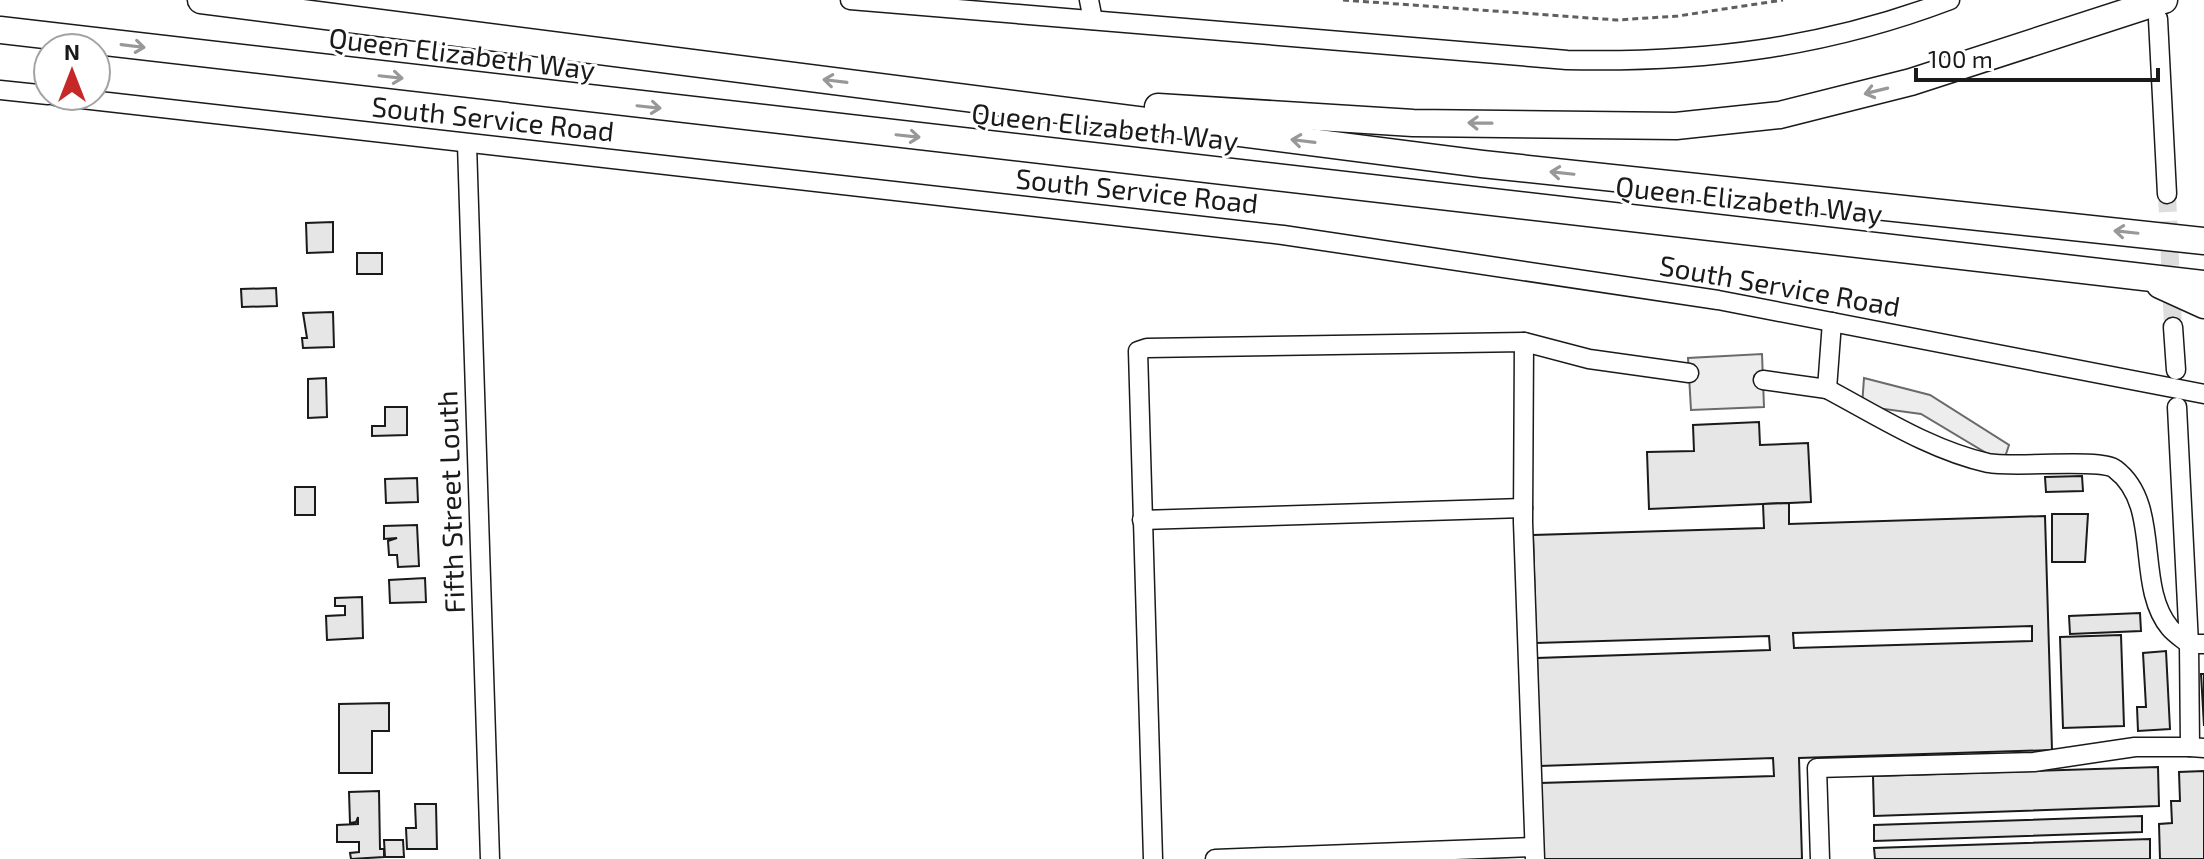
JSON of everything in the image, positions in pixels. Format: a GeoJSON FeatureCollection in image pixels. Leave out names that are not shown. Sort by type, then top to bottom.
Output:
{"type":"FeatureCollection","features":[{"type":"Feature","properties":{"kind":"highway","name":"Queen Elizabeth Way"},"geometry":{"type":"LineString","coordinates":[[201,0],[1482,164],[2204,241]]}},
{"type":"Feature","properties":{"kind":"highway"},"geometry":{"type":"LineString","coordinates":[[912,91],[1413,123],[1676,126],[1780,115],[1911,82],[2161,10]]}},
{"type":"Feature","properties":{"kind":"highway","name":"Queen Elizabeth Way"},"geometry":{"type":"LineString","coordinates":[[0,30],[2204,284]]}},
{"type":"Feature","properties":{"kind":"highway"},"geometry":{"type":"LineString","coordinates":[[2138,275],[2204,305]]}},
{"type":"Feature","properties":{"kind":"street"},"geometry":{"type":"LineString","coordinates":[[850,0],[1567,60],[1649,61],[1729,56],[1794,45],[1950,0]]}},
{"type":"Feature","properties":{"kind":"street"},"geometry":{"type":"LineString","coordinates":[[1089,0],[1093,20]]}},
{"type":"Feature","properties":{"kind":"street"},"geometry":{"type":"LineString","coordinates":[[2161,10],[2167,194]]}},
{"type":"Feature","properties":{"kind":"street"},"geometry":{"type":"LineString","coordinates":[[0,90],[32,93]]}},
{"type":"Feature","properties":{"kind":"street","name":"South Service Road"},"geometry":{"type":"LineString","coordinates":[[112,103],[1283,235],[1718,300],[2204,394]]}},
{"type":"Feature","properties":{"kind":"street","name":"Fifth Street Louth"},"geometry":{"type":"LineString","coordinates":[[467,144],[490,859]]}},
{"type":"Feature","properties":{"kind":"street"},"geometry":{"type":"LineString","coordinates":[[1827,389],[1832,322]]}},
{"type":"Feature","properties":{"kind":"street"},"geometry":{"type":"LineString","coordinates":[[2173,327],[2176,370]]}},
{"type":"Feature","properties":{"kind":"street"},"geometry":{"type":"LineString","coordinates":[[1215,859],[1534,853],[1523,508],[1524,342]]}},
{"type":"Feature","properties":{"kind":"street"},"geometry":{"type":"LineString","coordinates":[[1153,859],[1138,351],[1147,348],[1524,342],[1589,359],[1689,373]]}},
{"type":"Feature","properties":{"kind":"street"},"geometry":{"type":"LineString","coordinates":[[1763,380],[1827,389],[1927,442],[1988,463],[2030,467],[2104,463],[2115,469],[2141,507],[2158,605],[2169,628],[2196,644]]}},
{"type":"Feature","properties":{"kind":"street"},"geometry":{"type":"LineString","coordinates":[[1820,859],[1817,768],[2034,762],[2135,747],[2197,748],[2196,644],[2177,407]]}},
{"type":"Feature","properties":{"kind":"street"},"geometry":{"type":"LineString","coordinates":[[1142,520],[1523,508]]}},
{"type":"Feature","properties":{"kind":"path"},"geometry":{"type":"LineString","coordinates":[[1343,0],[1617,20],[1691,14],[1783,0]]}},
{"type":"Feature","properties":{"kind":"shaded area"},"geometry":{"type":"Polygon","coordinates":[[[1762,354],[1764,407],[1691,410],[1688,358],[1762,354]]]}},
{"type":"Feature","properties":{"kind":"shaded area"},"geometry":{"type":"Polygon","coordinates":[[[1864,378],[1930,395],[2009,445],[2003,463],[1921,414],[1862,406],[1864,378]]]}},
{"type":"Feature","properties":{"kind":"building"},"geometry":{"type":"Polygon","coordinates":[[[333,222],[333,252],[307,253],[306,223],[333,222]]]}},
{"type":"Feature","properties":{"kind":"building"},"geometry":{"type":"Polygon","coordinates":[[[357,253],[382,253],[382,274],[357,274],[357,253]]]}},
{"type":"Feature","properties":{"kind":"building"},"geometry":{"type":"Polygon","coordinates":[[[276,288],[277,306],[242,307],[241,289],[276,288]]]}},
{"type":"Feature","properties":{"kind":"building"},"geometry":{"type":"Polygon","coordinates":[[[333,312],[334,347],[303,348],[302,338],[307,338],[303,313],[333,312]]]}},
{"type":"Feature","properties":{"kind":"building"},"geometry":{"type":"Polygon","coordinates":[[[326,378],[327,417],[308,418],[308,379],[326,378]]]}},
{"type":"Feature","properties":{"kind":"building"},"geometry":{"type":"Polygon","coordinates":[[[385,407],[407,407],[407,435],[372,436],[372,426],[385,426],[385,407]]]}},
{"type":"Feature","properties":{"kind":"building"},"geometry":{"type":"Polygon","coordinates":[[[1759,422],[1760,445],[1808,443],[1811,502],[1649,509],[1647,452],[1694,451],[1693,425],[1759,422]]]}},
{"type":"Feature","properties":{"kind":"building"},"geometry":{"type":"Polygon","coordinates":[[[2082,476],[2083,491],[2046,492],[2045,477],[2082,476]]]}},
{"type":"Feature","properties":{"kind":"building"},"geometry":{"type":"Polygon","coordinates":[[[417,478],[418,502],[386,503],[385,479],[417,478]]]}},
{"type":"Feature","properties":{"kind":"building"},"geometry":{"type":"Polygon","coordinates":[[[295,487],[315,487],[315,515],[295,515],[295,487]]]}},
{"type":"Feature","properties":{"kind":"building"},"geometry":{"type":"Polygon","coordinates":[[[1789,503],[1789,524],[2045,516],[2052,750],[1799,758],[1802,859],[1543,859],[1540,783],[1774,776],[1773,758],[1540,766],[1537,658],[1770,650],[1769,636],[1536,643],[1533,535],[1764,528],[1763,504],[1789,503]],[[2032,626],[1793,633],[1794,648],[2032,641],[2032,626]]]}},
{"type":"Feature","properties":{"kind":"building"},"geometry":{"type":"Polygon","coordinates":[[[2052,514],[2088,514],[2085,562],[2052,562],[2052,514]]]}},
{"type":"Feature","properties":{"kind":"building"},"geometry":{"type":"Polygon","coordinates":[[[417,525],[419,566],[398,567],[397,555],[389,555],[388,541],[397,538],[384,539],[384,526],[417,525]]]}},
{"type":"Feature","properties":{"kind":"building"},"geometry":{"type":"Polygon","coordinates":[[[425,578],[426,602],[390,603],[389,580],[425,578]]]}},
{"type":"Feature","properties":{"kind":"building"},"geometry":{"type":"Polygon","coordinates":[[[362,597],[363,638],[327,640],[326,616],[345,615],[345,606],[335,606],[335,598],[362,597]]]}},
{"type":"Feature","properties":{"kind":"building"},"geometry":{"type":"Polygon","coordinates":[[[2140,613],[2141,631],[2070,634],[2069,616],[2140,613]]]}},
{"type":"Feature","properties":{"kind":"building"},"geometry":{"type":"Polygon","coordinates":[[[2121,635],[2124,726],[2063,728],[2060,637],[2121,635]]]}},
{"type":"Feature","properties":{"kind":"building"},"geometry":{"type":"Polygon","coordinates":[[[2166,651],[2170,729],[2138,731],[2137,707],[2146,707],[2143,653],[2166,651]]]}},
{"type":"Feature","properties":{"kind":"building"},"geometry":{"type":"Polygon","coordinates":[[[2201,674],[2204,674],[2204,726],[2201,674]]]}},
{"type":"Feature","properties":{"kind":"building"},"geometry":{"type":"Polygon","coordinates":[[[389,703],[389,731],[372,731],[372,773],[339,773],[339,704],[389,703]]]}},
{"type":"Feature","properties":{"kind":"building"},"geometry":{"type":"Polygon","coordinates":[[[2158,767],[2159,806],[1874,816],[1873,776],[2158,767]]]}},
{"type":"Feature","properties":{"kind":"building"},"geometry":{"type":"Polygon","coordinates":[[[2204,771],[2204,859],[2160,859],[2159,824],[2172,823],[2171,801],[2180,801],[2179,772],[2204,771]]]}},
{"type":"Feature","properties":{"kind":"building"},"geometry":{"type":"Polygon","coordinates":[[[379,791],[380,849],[384,849],[384,857],[351,859],[350,853],[359,852],[359,842],[337,842],[337,825],[358,824],[358,817],[356,822],[350,823],[349,792],[379,791]]]}},
{"type":"Feature","properties":{"kind":"building"},"geometry":{"type":"Polygon","coordinates":[[[415,804],[436,804],[437,849],[407,849],[406,828],[416,828],[415,804]]]}},
{"type":"Feature","properties":{"kind":"building"},"geometry":{"type":"Polygon","coordinates":[[[2142,816],[2142,832],[1874,841],[1874,825],[2142,816]]]}},
{"type":"Feature","properties":{"kind":"building"},"geometry":{"type":"Polygon","coordinates":[[[2150,839],[2150,859],[1875,859],[1874,848],[2150,839]]]}},
{"type":"Feature","properties":{"kind":"building"},"geometry":{"type":"Polygon","coordinates":[[[384,840],[403,840],[404,857],[385,857],[384,840]]]}},
{"type":"Feature","properties":{"kind":"tunnel"},"geometry":{"type":"LineString","coordinates":[[2167,194],[2173,327]]}}]}
